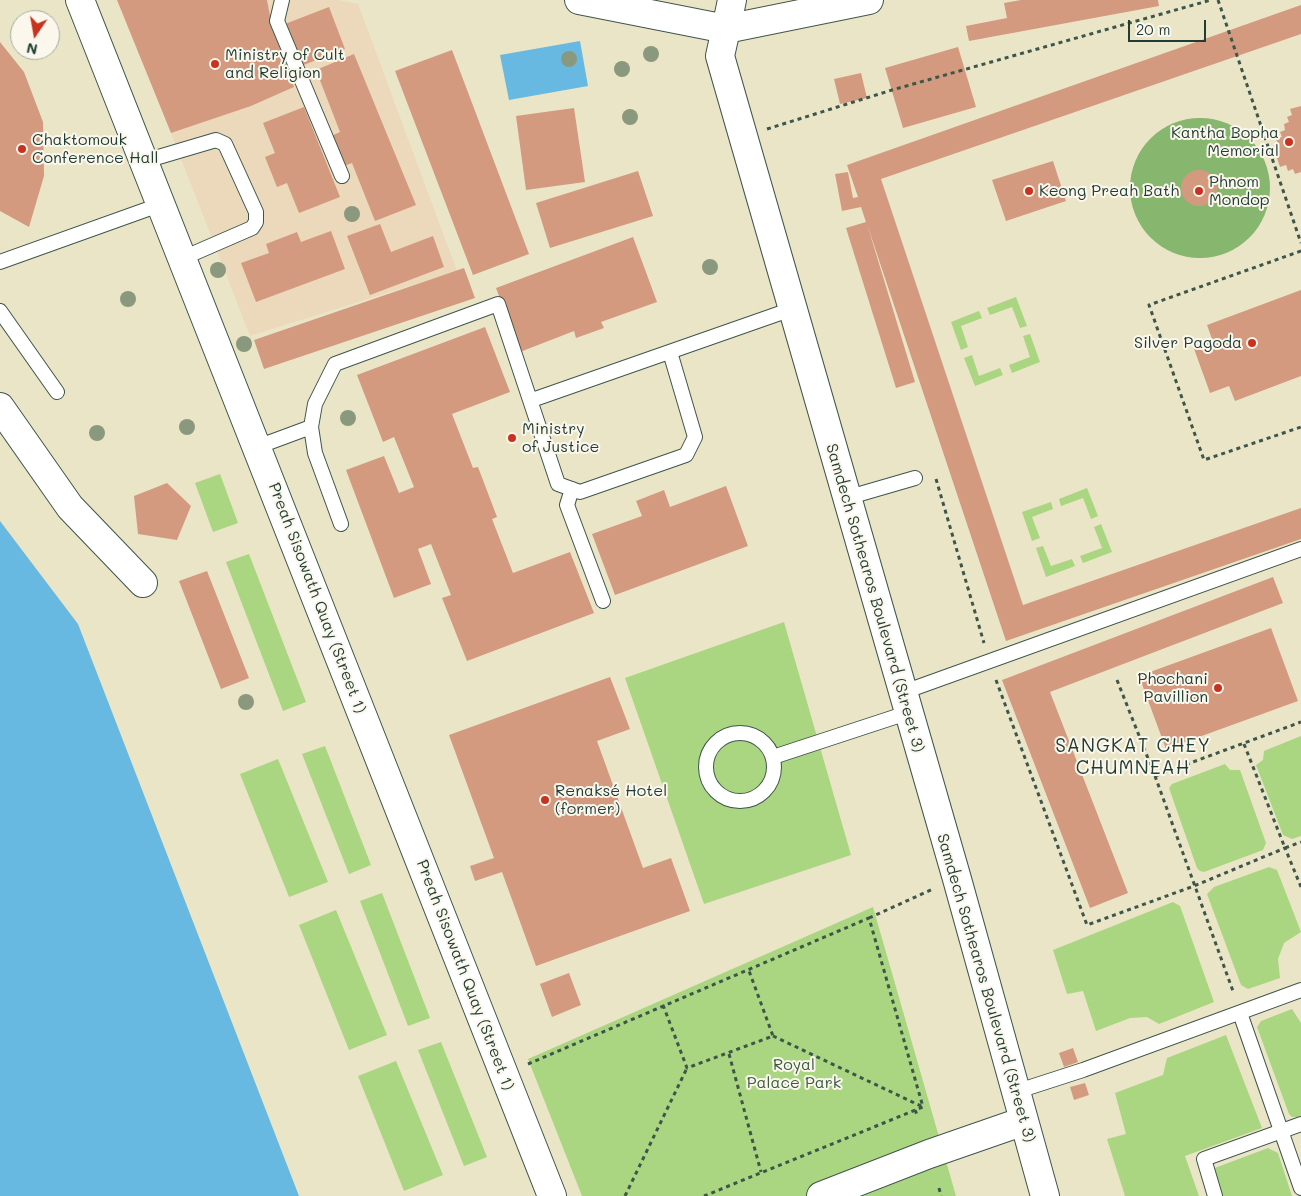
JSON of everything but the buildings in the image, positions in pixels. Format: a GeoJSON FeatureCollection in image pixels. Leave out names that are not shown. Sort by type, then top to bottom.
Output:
{"type":"FeatureCollection","features":[{"type":"Feature","properties":{"kind":"street","name":"Preah Sisowath Quay (Street 1)"},"geometry":{"type":"LineString","coordinates":[[80,0],[552,1196]]}},
{"type":"Feature","properties":{"kind":"street"},"geometry":{"type":"LineString","coordinates":[[579,0],[726,30],[869,0]]}},
{"type":"Feature","properties":{"kind":"street","name":"Samdech Sothearos Boulevard (Street 3)"},"geometry":{"type":"LineString","coordinates":[[732,0],[720,56],[1045,1196]]}},
{"type":"Feature","properties":{"kind":"street"},"geometry":{"type":"LineString","coordinates":[[0,406],[70,507],[143,582]]}},
{"type":"Feature","properties":{"kind":"street"},"geometry":{"type":"LineString","coordinates":[[821,1196],[929,1154],[1024,1121]]}},
{"type":"Feature","properties":{"kind":"lane"},"geometry":{"type":"LineString","coordinates":[[282,0],[277,21],[342,176]]}},
{"type":"Feature","properties":{"kind":"lane"},"geometry":{"type":"LineString","coordinates":[[145,161],[216,140],[225,144],[256,212],[256,222],[252,228],[183,258]]}},
{"type":"Feature","properties":{"kind":"lane"},"geometry":{"type":"LineString","coordinates":[[0,262],[162,204]]}},
{"type":"Feature","properties":{"kind":"lane"},"geometry":{"type":"LineString","coordinates":[[341,524],[315,453],[311,427],[315,404],[335,364],[498,304],[532,400],[558,484],[580,492],[686,455],[695,438],[670,352]]}},
{"type":"Feature","properties":{"kind":"lane"},"geometry":{"type":"LineString","coordinates":[[532,400],[792,309]]}},
{"type":"Feature","properties":{"kind":"lane"},"geometry":{"type":"LineString","coordinates":[[0,311],[57,392]]}},
{"type":"Feature","properties":{"kind":"lane"},"geometry":{"type":"LineString","coordinates":[[257,447],[311,427]]}},
{"type":"Feature","properties":{"kind":"lane"},"geometry":{"type":"LineString","coordinates":[[846,498],[915,478]]}},
{"type":"Feature","properties":{"kind":"lane"},"geometry":{"type":"LineString","coordinates":[[572,489],[567,505],[603,601]]}},
{"type":"Feature","properties":{"kind":"lane"},"geometry":{"type":"LineString","coordinates":[[773,757],[904,703],[989,662],[1301,550]]}},
{"type":"Feature","properties":{"kind":"lane"},"geometry":{"type":"LineString","coordinates":[[738,733],[754,736],[767,746],[773,757],[772,781],[765,791],[755,798],[743,801],[731,800],[716,791],[706,773],[706,763],[714,745],[722,738],[738,733]]}},
{"type":"Feature","properties":{"kind":"lane"},"geometry":{"type":"LineString","coordinates":[[1015,1092],[1301,990]]}},
{"type":"Feature","properties":{"kind":"lane"},"geometry":{"type":"LineString","coordinates":[[1240,1013],[1301,1188]]}},
{"type":"Feature","properties":{"kind":"lane"},"geometry":{"type":"LineString","coordinates":[[1215,1196],[1204,1159],[1301,1124]]}},
{"type":"Feature","properties":{"kind":"path"},"geometry":{"type":"LineString","coordinates":[[743,136],[814,116],[892,90],[1212,0]]}},
{"type":"Feature","properties":{"kind":"path"},"geometry":{"type":"LineString","coordinates":[[1218,0],[1301,243]]}},
{"type":"Feature","properties":{"kind":"path"},"geometry":{"type":"LineString","coordinates":[[1301,251],[1149,305],[1204,460],[1301,427]]}},
{"type":"Feature","properties":{"kind":"path"},"geometry":{"type":"LineString","coordinates":[[915,478],[930,472],[935,476],[989,662],[1087,925],[1194,886],[1301,842]]}},
{"type":"Feature","properties":{"kind":"path"},"geometry":{"type":"LineString","coordinates":[[1117,680],[1155,776],[1240,1013]]}},
{"type":"Feature","properties":{"kind":"path"},"geometry":{"type":"LineString","coordinates":[[1155,776],[1301,722]]}},
{"type":"Feature","properties":{"kind":"path"},"geometry":{"type":"LineString","coordinates":[[1244,744],[1301,887]]}},
{"type":"Feature","properties":{"kind":"path"},"geometry":{"type":"LineString","coordinates":[[525,1066],[956,879]]}},
{"type":"Feature","properties":{"kind":"path"},"geometry":{"type":"LineString","coordinates":[[869,918],[923,1107]]}},
{"type":"Feature","properties":{"kind":"path"},"geometry":{"type":"LineString","coordinates":[[748,968],[773,1036],[923,1107]]}},
{"type":"Feature","properties":{"kind":"path"},"geometry":{"type":"LineString","coordinates":[[663,1005],[687,1068]]}},
{"type":"Feature","properties":{"kind":"path"},"geometry":{"type":"LineString","coordinates":[[625,1196],[687,1068],[773,1036]]}},
{"type":"Feature","properties":{"kind":"path"},"geometry":{"type":"LineString","coordinates":[[728,1054],[761,1172]]}},
{"type":"Feature","properties":{"kind":"path"},"geometry":{"type":"LineString","coordinates":[[704,1196],[923,1107]]}},
{"type":"Feature","properties":{"kind":"path"},"geometry":{"type":"LineString","coordinates":[[915,1110],[918,1117]]}},
{"type":"Feature","properties":{"kind":"path"},"geometry":{"type":"LineString","coordinates":[[939,1188],[941,1196]]}},
{"type":"Feature","properties":{"kind":"shaded area"},"geometry":{"type":"Polygon","coordinates":[[[267,0],[338,0],[358,4],[457,271],[250,336],[171,133],[251,106],[294,87],[272,26],[267,0]]]}},
{"type":"Feature","properties":{"kind":"green space"},"geometry":{"type":"Polygon","coordinates":[[[1200,118],[1214,119],[1227,123],[1239,129],[1250,138],[1259,149],[1265,161],[1269,174],[1269,202],[1265,215],[1259,227],[1250,238],[1239,247],[1227,253],[1214,257],[1200,258],[1186,257],[1173,253],[1161,247],[1150,238],[1141,227],[1135,215],[1131,202],[1130,188],[1131,174],[1135,161],[1141,149],[1150,138],[1161,129],[1173,123],[1186,119],[1200,118]]]}},
{"type":"Feature","properties":{"kind":"green space"},"geometry":{"type":"Polygon","coordinates":[[[1016,297],[1027,326],[1020,328],[1012,307],[990,315],[987,308],[1016,297]]]}},
{"type":"Feature","properties":{"kind":"green space"},"geometry":{"type":"Polygon","coordinates":[[[979,311],[982,318],[961,326],[968,347],[961,350],[951,322],[979,311]]]}},
{"type":"Feature","properties":{"kind":"green space"},"geometry":{"type":"Polygon","coordinates":[[[1030,334],[1040,362],[1012,373],[1009,365],[1030,357],[1023,336],[1030,334]]]}},
{"type":"Feature","properties":{"kind":"green space"},"geometry":{"type":"Polygon","coordinates":[[[972,355],[979,376],[1000,368],[1003,375],[975,386],[964,358],[972,355]]]}},
{"type":"Feature","properties":{"kind":"green space"},"geometry":{"type":"Polygon","coordinates":[[[220,474],[238,523],[213,532],[195,483],[220,474]]]}},
{"type":"Feature","properties":{"kind":"green space"},"geometry":{"type":"Polygon","coordinates":[[[1087,488],[1098,516],[1091,519],[1083,498],[1061,506],[1059,499],[1087,488]]]}},
{"type":"Feature","properties":{"kind":"green space"},"geometry":{"type":"Polygon","coordinates":[[[1051,502],[1053,509],[1032,517],[1040,538],[1032,541],[1022,512],[1051,502]]]}},
{"type":"Feature","properties":{"kind":"green space"},"geometry":{"type":"Polygon","coordinates":[[[1101,524],[1112,552],[1083,563],[1080,556],[1102,548],[1094,527],[1101,524]]]}},
{"type":"Feature","properties":{"kind":"green space"},"geometry":{"type":"Polygon","coordinates":[[[1043,546],[1051,566],[1072,559],[1075,566],[1046,577],[1036,548],[1043,546]]]}},
{"type":"Feature","properties":{"kind":"green space"},"geometry":{"type":"Polygon","coordinates":[[[249,554],[306,702],[283,711],[226,562],[249,554]]]}},
{"type":"Feature","properties":{"kind":"green space"},"geometry":{"type":"Polygon","coordinates":[[[784,622],[851,855],[704,904],[625,678],[784,622]]]}},
{"type":"Feature","properties":{"kind":"green space"},"geometry":{"type":"Polygon","coordinates":[[[1301,736],[1301,836],[1292,839],[1283,835],[1256,765],[1263,760],[1264,751],[1301,736]]]}},
{"type":"Feature","properties":{"kind":"green space"},"geometry":{"type":"Polygon","coordinates":[[[325,746],[371,865],[349,874],[302,754],[325,746]]]}},
{"type":"Feature","properties":{"kind":"green space"},"geometry":{"type":"Polygon","coordinates":[[[278,759],[328,882],[289,897],[240,774],[278,759]]]}},
{"type":"Feature","properties":{"kind":"green space"},"geometry":{"type":"Polygon","coordinates":[[[1225,764],[1230,770],[1240,770],[1266,843],[1263,850],[1204,872],[1197,868],[1169,788],[1172,784],[1225,764]]]}},
{"type":"Feature","properties":{"kind":"green space"},"geometry":{"type":"Polygon","coordinates":[[[1269,867],[1277,870],[1301,932],[1284,943],[1278,959],[1280,978],[1248,989],[1241,985],[1207,894],[1214,887],[1269,867]]]}},
{"type":"Feature","properties":{"kind":"green space"},"geometry":{"type":"Polygon","coordinates":[[[382,893],[430,1018],[408,1026],[360,901],[382,893]]]}},
{"type":"Feature","properties":{"kind":"green space"},"geometry":{"type":"Polygon","coordinates":[[[1173,902],[1180,906],[1214,1002],[1159,1024],[1147,1017],[1130,1018],[1096,1031],[1083,991],[1067,994],[1053,950],[1173,902]]]}},
{"type":"Feature","properties":{"kind":"green space","name":"Royal Palace Park"},"geometry":{"type":"Polygon","coordinates":[[[873,907],[956,1196],[582,1196],[528,1059],[873,907]]]}},
{"type":"Feature","properties":{"kind":"green space"},"geometry":{"type":"Polygon","coordinates":[[[336,910],[387,1035],[349,1050],[299,925],[336,910]]]}},
{"type":"Feature","properties":{"kind":"green space"},"geometry":{"type":"Polygon","coordinates":[[[1292,1009],[1301,1023],[1301,1116],[1297,1117],[1292,1117],[1289,1114],[1257,1027],[1261,1021],[1292,1009]]]}},
{"type":"Feature","properties":{"kind":"green space"},"geometry":{"type":"Polygon","coordinates":[[[1226,1035],[1262,1128],[1185,1156],[1199,1196],[1125,1196],[1107,1139],[1126,1134],[1115,1093],[1163,1075],[1167,1058],[1226,1035]]]}},
{"type":"Feature","properties":{"kind":"green space"},"geometry":{"type":"Polygon","coordinates":[[[441,1042],[487,1157],[464,1166],[418,1050],[441,1042]]]}},
{"type":"Feature","properties":{"kind":"green space"},"geometry":{"type":"Polygon","coordinates":[[[396,1061],[443,1175],[404,1191],[358,1076],[396,1061]]]}},
{"type":"Feature","properties":{"kind":"green space"},"geometry":{"type":"Polygon","coordinates":[[[1268,1148],[1278,1153],[1292,1196],[1220,1196],[1212,1169],[1268,1148]]]}},
{"type":"Feature","properties":{"kind":"water"},"geometry":{"type":"Polygon","coordinates":[[[580,41],[588,86],[509,100],[500,55],[580,41]]]}},
{"type":"Feature","properties":{"kind":"water"},"geometry":{"type":"Polygon","coordinates":[[[0,521],[78,624],[299,1196],[0,1196],[0,521]]]}},
{"type":"Feature","properties":{"kind":"place","name":"Ministry of Cult and Religion"},"geometry":{"type":"Point","coordinates":[215,64]}},
{"type":"Feature","properties":{"kind":"place","name":"Kantha Bopha Memorial"},"geometry":{"type":"Point","coordinates":[1289,142]}},
{"type":"Feature","properties":{"kind":"place","name":"Chaktomouk Conference Hall"},"geometry":{"type":"Point","coordinates":[22,149]}},
{"type":"Feature","properties":{"kind":"place","name":"Keong Preah Bath"},"geometry":{"type":"Point","coordinates":[1029,191]}},
{"type":"Feature","properties":{"kind":"place","name":"Phnom Mondop"},"geometry":{"type":"Point","coordinates":[1199,191]}},
{"type":"Feature","properties":{"kind":"place","name":"Silver Pagoda"},"geometry":{"type":"Point","coordinates":[1252,343]}},
{"type":"Feature","properties":{"kind":"place","name":"Ministry of Justice"},"geometry":{"type":"Point","coordinates":[512,438]}},
{"type":"Feature","properties":{"kind":"place","name":"Phochani Pavillion"},"geometry":{"type":"Point","coordinates":[1218,688]}},
{"type":"Feature","properties":{"kind":"place","name":"Renaksé Hotel (former)"},"geometry":{"type":"Point","coordinates":[545,800]}},
{"type":"Feature","properties":{"kind":"district","name":"SANGKAT CHEY CHUMNEAH"},"geometry":{"type":"Point","coordinates":[1133,757]}}]}
